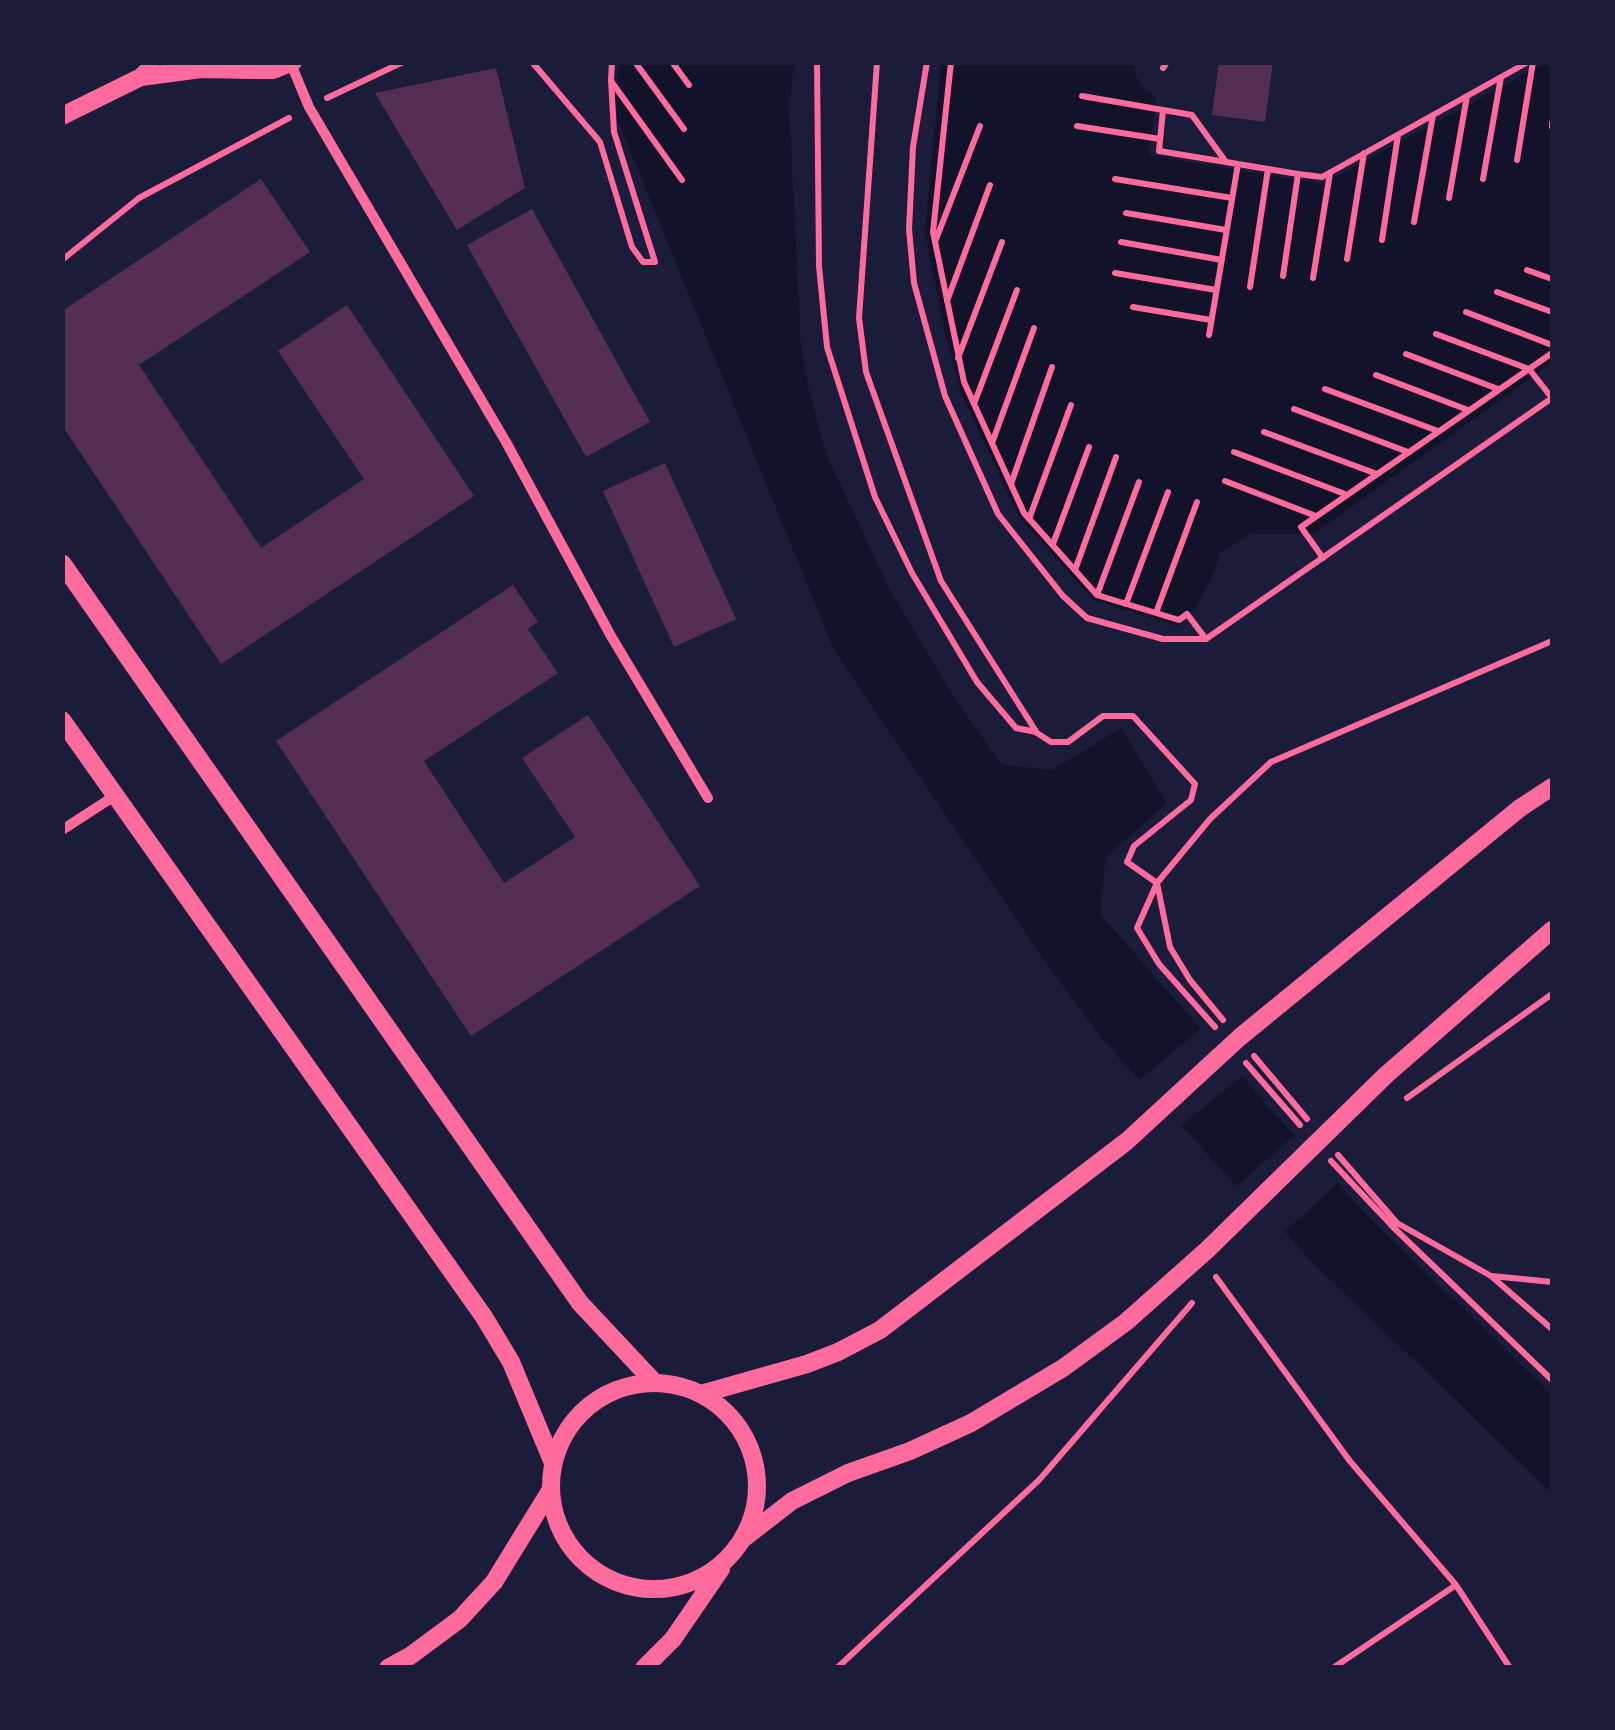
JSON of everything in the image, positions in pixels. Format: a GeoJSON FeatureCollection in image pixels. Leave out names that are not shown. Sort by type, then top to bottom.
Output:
{"type":"FeatureCollection","features":[{"type":"Feature","properties":{"kind":"street"},"geometry":{"type":"LineString","coordinates":[[62,116],[141,76],[156,62]]}},
{"type":"Feature","properties":{"kind":"street"},"geometry":{"type":"LineString","coordinates":[[235,62],[254,70]]}},
{"type":"Feature","properties":{"kind":"street"},"geometry":{"type":"LineString","coordinates":[[141,76],[201,69],[273,70],[292,63],[309,107],[506,442],[611,636],[708,798]]}},
{"type":"Feature","properties":{"kind":"street"},"geometry":{"type":"LineString","coordinates":[[62,563],[580,1303],[655,1382]]}},
{"type":"Feature","properties":{"kind":"street"},"geometry":{"type":"LineString","coordinates":[[62,720],[484,1318],[511,1362],[553,1463]]}},
{"type":"Feature","properties":{"kind":"street"},"geometry":{"type":"LineString","coordinates":[[701,1394],[807,1364],[880,1330],[1127,1141],[1306,982],[1520,808],[1552,787]]}},
{"type":"Feature","properties":{"kind":"street"},"geometry":{"type":"LineString","coordinates":[[62,830],[117,795]]}},
{"type":"Feature","properties":{"kind":"street"},"geometry":{"type":"LineString","coordinates":[[743,1539],[792,1501],[848,1473],[910,1452],[971,1422],[1063,1368],[1126,1322],[1207,1250],[1386,1075],[1552,930]]}},
{"type":"Feature","properties":{"kind":"street"},"geometry":{"type":"LineString","coordinates":[[644,1668],[672,1639],[743,1539],[756,1508],[757,1474],[748,1442],[728,1414],[701,1394],[678,1386],[655,1382],[627,1386],[601,1397],[579,1414],[562,1437],[553,1463],[550,1492],[556,1521],[570,1547],[590,1568],[616,1583],[645,1590],[675,1588],[703,1578],[727,1560]]}},
{"type":"Feature","properties":{"kind":"street"},"geometry":{"type":"LineString","coordinates":[[388,1668],[460,1619],[494,1582],[550,1492]]}},
{"type":"Feature","properties":{"kind":"path"},"geometry":{"type":"LineString","coordinates":[[62,260],[139,198],[309,107],[403,62]]}},
{"type":"Feature","properties":{"kind":"path"},"geometry":{"type":"LineString","coordinates":[[532,62],[600,142],[632,247],[643,262],[655,262],[614,132],[612,62]]}},
{"type":"Feature","properties":{"kind":"path"},"geometry":{"type":"LineString","coordinates":[[634,62],[684,130]]}},
{"type":"Feature","properties":{"kind":"path"},"geometry":{"type":"LineString","coordinates":[[672,62],[689,85]]}},
{"type":"Feature","properties":{"kind":"path"},"geometry":{"type":"LineString","coordinates":[[817,62],[819,266],[827,346],[875,496],[912,574],[947,634],[977,682],[1016,728],[1037,733],[1050,742],[1068,742],[1103,716],[1133,716],[1194,784],[1191,800],[1134,846],[1128,862],[1157,883],[1170,947],[1190,980],[1228,1026]]}},
{"type":"Feature","properties":{"kind":"path"},"geometry":{"type":"LineString","coordinates":[[877,62],[859,318],[866,372],[941,581],[1037,733]]}},
{"type":"Feature","properties":{"kind":"path"},"geometry":{"type":"LineString","coordinates":[[927,62],[913,147],[909,229],[914,283],[945,396],[998,514],[1063,596],[1087,618],[1163,639],[1206,639],[1552,398],[1529,369],[1436,334]]}},
{"type":"Feature","properties":{"kind":"path"},"geometry":{"type":"LineString","coordinates":[[951,62],[933,232],[964,382],[1024,513],[1097,595],[1180,620],[1187,614],[1206,639]]}},
{"type":"Feature","properties":{"kind":"path"},"geometry":{"type":"LineString","coordinates":[[1163,110],[1158,151],[1322,178],[1530,62]]}},
{"type":"Feature","properties":{"kind":"path"},"geometry":{"type":"LineString","coordinates":[[1517,160],[1530,62]]}},
{"type":"Feature","properties":{"kind":"path"},"geometry":{"type":"LineString","coordinates":[[1483,179],[1501,77]]}},
{"type":"Feature","properties":{"kind":"path"},"geometry":{"type":"LineString","coordinates":[[611,80],[682,180]]}},
{"type":"Feature","properties":{"kind":"path"},"geometry":{"type":"LineString","coordinates":[[1082,96],[1192,115],[1226,162]]}},
{"type":"Feature","properties":{"kind":"path"},"geometry":{"type":"LineString","coordinates":[[1448,198],[1467,96]]}},
{"type":"Feature","properties":{"kind":"path"},"geometry":{"type":"LineString","coordinates":[[1414,222],[1433,115]]}},
{"type":"Feature","properties":{"kind":"path"},"geometry":{"type":"LineString","coordinates":[[935,242],[980,126]]}},
{"type":"Feature","properties":{"kind":"path"},"geometry":{"type":"LineString","coordinates":[[1078,126],[1160,139]]}},
{"type":"Feature","properties":{"kind":"path"},"geometry":{"type":"LineString","coordinates":[[1382,240],[1398,135]]}},
{"type":"Feature","properties":{"kind":"path"},"geometry":{"type":"LineString","coordinates":[[1347,258],[1364,154]]}},
{"type":"Feature","properties":{"kind":"path"},"geometry":{"type":"LineString","coordinates":[[1209,335],[1238,164]]}},
{"type":"Feature","properties":{"kind":"path"},"geometry":{"type":"LineString","coordinates":[[1250,287],[1268,169]]}},
{"type":"Feature","properties":{"kind":"path"},"geometry":{"type":"LineString","coordinates":[[1313,278],[1330,172]]}},
{"type":"Feature","properties":{"kind":"path"},"geometry":{"type":"LineString","coordinates":[[1283,276],[1298,174]]}},
{"type":"Feature","properties":{"kind":"path"},"geometry":{"type":"LineString","coordinates":[[1114,179],[1232,198]]}},
{"type":"Feature","properties":{"kind":"path"},"geometry":{"type":"LineString","coordinates":[[947,302],[990,185]]}},
{"type":"Feature","properties":{"kind":"path"},"geometry":{"type":"LineString","coordinates":[[1126,213],[1226,230]]}},
{"type":"Feature","properties":{"kind":"path"},"geometry":{"type":"LineString","coordinates":[[958,359],[1002,242]]}},
{"type":"Feature","properties":{"kind":"path"},"geometry":{"type":"LineString","coordinates":[[1121,242],[1222,260]]}},
{"type":"Feature","properties":{"kind":"path"},"geometry":{"type":"LineString","coordinates":[[1527,270],[1552,279]]}},
{"type":"Feature","properties":{"kind":"path"},"geometry":{"type":"LineString","coordinates":[[1115,273],[1216,290]]}},
{"type":"Feature","properties":{"kind":"path"},"geometry":{"type":"LineString","coordinates":[[974,404],[1017,290]]}},
{"type":"Feature","properties":{"kind":"path"},"geometry":{"type":"LineString","coordinates":[[1497,292],[1552,312]]}},
{"type":"Feature","properties":{"kind":"path"},"geometry":{"type":"LineString","coordinates":[[1133,306],[1211,320]]}},
{"type":"Feature","properties":{"kind":"path"},"geometry":{"type":"LineString","coordinates":[[1323,558],[1301,527],[1529,369],[1552,349],[1466,312]]}},
{"type":"Feature","properties":{"kind":"path"},"geometry":{"type":"LineString","coordinates":[[992,443],[1034,328]]}},
{"type":"Feature","properties":{"kind":"path"},"geometry":{"type":"LineString","coordinates":[[1406,354],[1499,390]]}},
{"type":"Feature","properties":{"kind":"path"},"geometry":{"type":"LineString","coordinates":[[1011,484],[1052,368]]}},
{"type":"Feature","properties":{"kind":"path"},"geometry":{"type":"LineString","coordinates":[[1376,375],[1468,410]]}},
{"type":"Feature","properties":{"kind":"path"},"geometry":{"type":"LineString","coordinates":[[1325,389],[1438,431]]}},
{"type":"Feature","properties":{"kind":"path"},"geometry":{"type":"LineString","coordinates":[[1029,519],[1072,405]]}},
{"type":"Feature","properties":{"kind":"path"},"geometry":{"type":"LineString","coordinates":[[1294,409],[1408,452]]}},
{"type":"Feature","properties":{"kind":"path"},"geometry":{"type":"LineString","coordinates":[[1264,432],[1377,474]]}},
{"type":"Feature","properties":{"kind":"path"},"geometry":{"type":"LineString","coordinates":[[1052,545],[1089,447]]}},
{"type":"Feature","properties":{"kind":"path"},"geometry":{"type":"LineString","coordinates":[[1234,452],[1347,495]]}},
{"type":"Feature","properties":{"kind":"path"},"geometry":{"type":"LineString","coordinates":[[1075,570],[1116,456]]}},
{"type":"Feature","properties":{"kind":"path"},"geometry":{"type":"LineString","coordinates":[[1224,481],[1316,516]]}},
{"type":"Feature","properties":{"kind":"path"},"geometry":{"type":"LineString","coordinates":[[1097,595],[1139,482]]}},
{"type":"Feature","properties":{"kind":"path"},"geometry":{"type":"LineString","coordinates":[[1126,604],[1168,492]]}},
{"type":"Feature","properties":{"kind":"path"},"geometry":{"type":"LineString","coordinates":[[1156,613],[1197,502]]}},
{"type":"Feature","properties":{"kind":"path"},"geometry":{"type":"LineString","coordinates":[[1157,883],[1210,819],[1271,762],[1552,641]]}},
{"type":"Feature","properties":{"kind":"path"},"geometry":{"type":"LineString","coordinates":[[1408,1096],[1552,994]]}},
{"type":"Feature","properties":{"kind":"path"},"geometry":{"type":"LineString","coordinates":[[1254,1056],[1318,1132]]}},
{"type":"Feature","properties":{"kind":"path"},"geometry":{"type":"LineString","coordinates":[[1330,1146],[1398,1223],[1491,1276],[1552,1329]]}},
{"type":"Feature","properties":{"kind":"path"},"geometry":{"type":"LineString","coordinates":[[1223,1268],[1216,1276],[1349,1460],[1456,1586],[1510,1668]]}},
{"type":"Feature","properties":{"kind":"path"},"geometry":{"type":"LineString","coordinates":[[1491,1276],[1552,1282]]}},
{"type":"Feature","properties":{"kind":"path"},"geometry":{"type":"LineString","coordinates":[[838,1668],[1039,1480],[1203,1291]]}},
{"type":"Feature","properties":{"kind":"path"},"geometry":{"type":"LineString","coordinates":[[1333,1668],[1456,1586]]}},
{"type":"Feature","properties":{"kind":"shaded area"},"geometry":{"type":"Polygon","coordinates":[[[619,63],[794,63],[789,106],[801,347],[826,454],[888,586],[953,696],[1002,765],[1052,770],[1121,728],[1167,803],[1106,857],[1100,914],[1365,1213],[1552,1395],[1552,1493],[1252,1203],[1102,1039],[834,650],[614,111],[619,63]]]}},
{"type":"Feature","properties":{"kind":"shaded area"},"geometry":{"type":"Polygon","coordinates":[[[941,63],[1134,63],[1135,75],[1156,97],[1149,155],[1323,184],[1545,63],[1552,63],[1552,363],[1313,534],[1251,534],[1220,553],[1196,608],[1178,626],[1093,600],[1019,517],[961,393],[925,232],[941,63]]]}},
{"type":"Feature","properties":{"kind":"pier"},"geometry":{"type":"Polygon","coordinates":[[[1204,1026],[1246,1073],[1178,1128],[1136,1083],[1204,1026]]]}},
{"type":"Feature","properties":{"kind":"pier"},"geometry":{"type":"Polygon","coordinates":[[[1298,1132],[1341,1180],[1281,1235],[1233,1190],[1298,1132]]]}},
{"type":"Feature","properties":{"kind":"building"},"geometry":{"type":"Polygon","coordinates":[[[1219,62],[1273,62],[1265,122],[1212,115],[1219,62]]]}},
{"type":"Feature","properties":{"kind":"building"},"geometry":{"type":"Polygon","coordinates":[[[496,68],[525,188],[457,230],[375,93],[496,68]]]}},
{"type":"Feature","properties":{"kind":"building"},"geometry":{"type":"Polygon","coordinates":[[[261,179],[310,252],[139,365],[261,548],[364,479],[278,351],[347,305],[474,496],[221,664],[62,425],[62,311],[261,179]]]}},
{"type":"Feature","properties":{"kind":"building"},"geometry":{"type":"Polygon","coordinates":[[[532,209],[650,422],[586,457],[467,245],[532,209]]]}},
{"type":"Feature","properties":{"kind":"building"},"geometry":{"type":"Polygon","coordinates":[[[665,463],[736,619],[674,647],[603,491],[665,463]]]}},
{"type":"Feature","properties":{"kind":"building"},"geometry":{"type":"Polygon","coordinates":[[[513,585],[538,622],[528,629],[558,673],[424,761],[504,883],[575,837],[522,758],[588,715],[700,886],[471,1036],[276,741],[513,585]]]}}]}
